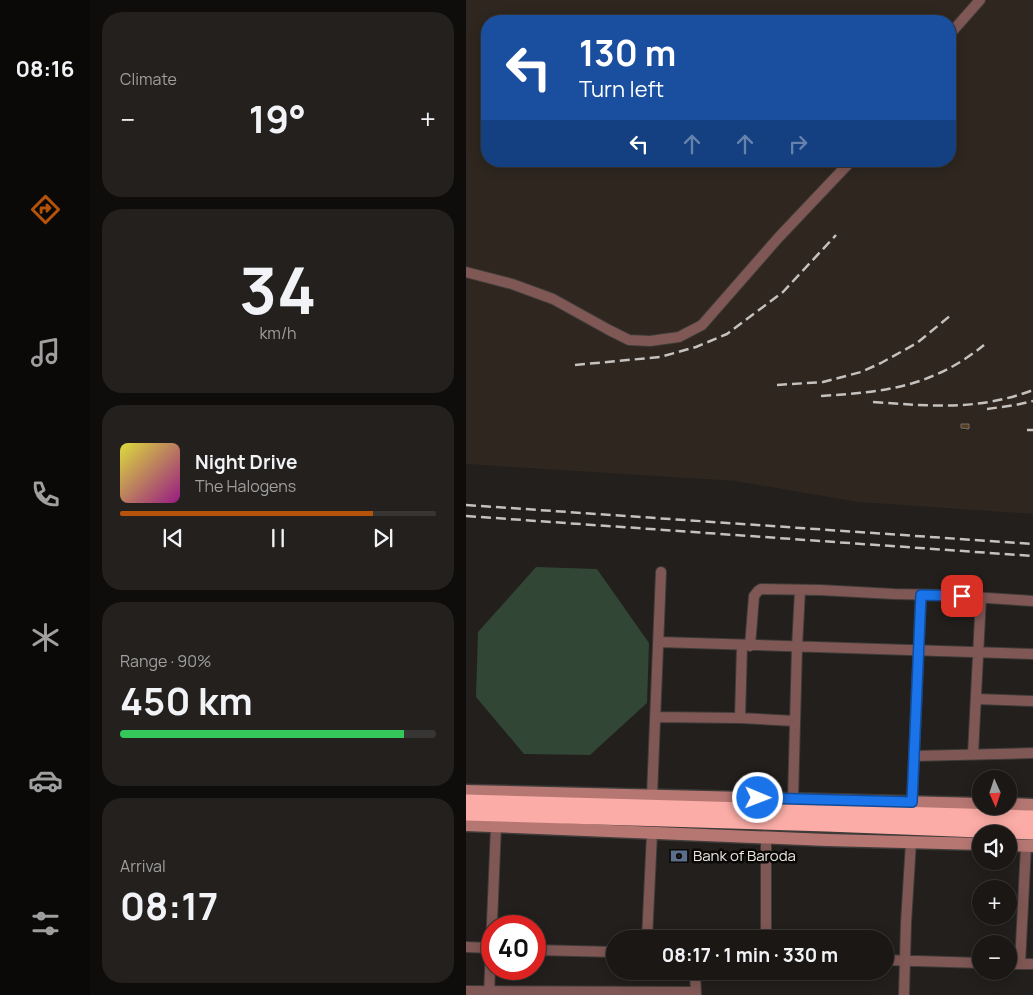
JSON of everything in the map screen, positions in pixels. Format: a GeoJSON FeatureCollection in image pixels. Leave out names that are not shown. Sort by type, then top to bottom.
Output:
{"type":"FeatureCollection","features":[{"type":"Feature","properties":{"kind":"highway"},"geometry":{"type":"LineString","coordinates":[[466,802],[868,819],[1033,832]]}},
{"type":"Feature","properties":{"kind":"highway"},"geometry":{"type":"LineString","coordinates":[[466,813],[868,819],[1033,818]]}},
{"type":"Feature","properties":{"kind":"street"},"geometry":{"type":"LineString","coordinates":[[956,27],[980,0]]}},
{"type":"Feature","properties":{"kind":"street"},"geometry":{"type":"LineString","coordinates":[[466,272],[548,296],[629,340],[650,341],[679,337],[702,325],[845,167]]}},
{"type":"Feature","properties":{"kind":"street"},"geometry":{"type":"LineString","coordinates":[[652,796],[661,572]]}},
{"type":"Feature","properties":{"kind":"street"},"geometry":{"type":"LineString","coordinates":[[740,718],[746,646],[753,601],[758,591],[765,589],[800,590],[981,597],[1033,601]]}},
{"type":"Feature","properties":{"kind":"street"},"geometry":{"type":"LineString","coordinates":[[793,799],[796,648],[800,590]]}},
{"type":"Feature","properties":{"kind":"street"},"geometry":{"type":"LineString","coordinates":[[912,802],[921,595]]}},
{"type":"Feature","properties":{"kind":"street"},"geometry":{"type":"LineString","coordinates":[[973,754],[981,597]]}},
{"type":"Feature","properties":{"kind":"street"},"geometry":{"type":"LineString","coordinates":[[659,642],[796,648],[1033,654]]}},
{"type":"Feature","properties":{"kind":"street"},"geometry":{"type":"LineString","coordinates":[[977,699],[1033,701]]}},
{"type":"Feature","properties":{"kind":"street"},"geometry":{"type":"LineString","coordinates":[[656,717],[795,721]]}},
{"type":"Feature","properties":{"kind":"street"},"geometry":{"type":"LineString","coordinates":[[914,756],[1033,753]]}},
{"type":"Feature","properties":{"kind":"street"},"geometry":{"type":"LineString","coordinates":[[466,791],[972,804]]}},
{"type":"Feature","properties":{"kind":"street"},"geometry":{"type":"LineString","coordinates":[[1017,804],[1033,805]]}},
{"type":"Feature","properties":{"kind":"street"},"geometry":{"type":"LineString","coordinates":[[466,825],[766,838],[972,844]]}},
{"type":"Feature","properties":{"kind":"street"},"geometry":{"type":"LineString","coordinates":[[492,915],[496,826]]}},
{"type":"Feature","properties":{"kind":"street"},"geometry":{"type":"LineString","coordinates":[[647,930],[652,833]]}},
{"type":"Feature","properties":{"kind":"street"},"geometry":{"type":"LineString","coordinates":[[766,838],[766,930]]}},
{"type":"Feature","properties":{"kind":"street"},"geometry":{"type":"LineString","coordinates":[[904,995],[904,961],[911,842]]}},
{"type":"Feature","properties":{"kind":"street"},"geometry":{"type":"LineString","coordinates":[[1029,846],[1020,964],[1033,964]]}},
{"type":"Feature","properties":{"kind":"street"},"geometry":{"type":"LineString","coordinates":[[466,947],[481,948]]}},
{"type":"Feature","properties":{"kind":"street"},"geometry":{"type":"LineString","coordinates":[[546,950],[606,952]]}},
{"type":"Feature","properties":{"kind":"street"},"geometry":{"type":"LineString","coordinates":[[894,960],[972,963]]}},
{"type":"Feature","properties":{"kind":"street"},"geometry":{"type":"LineString","coordinates":[[466,991],[695,993],[695,980]]}},
{"type":"Feature","properties":{"kind":"shaded area"},"geometry":{"type":"Polygon","coordinates":[[[466,0],[1033,0],[1033,514],[858,502],[735,481],[466,464],[466,0]]]}},
{"type":"Feature","properties":{"kind":"green space"},"geometry":{"type":"Polygon","coordinates":[[[536,567],[597,569],[649,643],[647,703],[590,755],[524,754],[476,697],[478,632],[536,567]]]}},
{"type":"Feature","properties":{"kind":"building"},"geometry":{"type":"Polygon","coordinates":[[[961,424],[969,424],[969,429],[961,428],[961,424]]]}},
{"type":"Feature","properties":{"kind":"railway"},"geometry":{"type":"LineString","coordinates":[[575,365],[660,357],[696,347],[727,334],[783,292],[836,235]]}},
{"type":"Feature","properties":{"kind":"railway"},"geometry":{"type":"LineString","coordinates":[[777,385],[823,382],[861,372],[917,343],[951,315]]}},
{"type":"Feature","properties":{"kind":"railway"},"geometry":{"type":"LineString","coordinates":[[821,396],[866,392],[907,385],[946,370],[984,345]]}},
{"type":"Feature","properties":{"kind":"railway"},"geometry":{"type":"LineString","coordinates":[[873,402],[914,405],[973,404],[1013,397],[1033,390]]}},
{"type":"Feature","properties":{"kind":"railway"},"geometry":{"type":"LineString","coordinates":[[987,409],[1033,401]]}},
{"type":"Feature","properties":{"kind":"railway"},"geometry":{"type":"LineString","coordinates":[[1027,430],[1033,430]]}},
{"type":"Feature","properties":{"kind":"railway"},"geometry":{"type":"LineString","coordinates":[[466,505],[1033,544]]}},
{"type":"Feature","properties":{"kind":"railway"},"geometry":{"type":"LineString","coordinates":[[466,516],[1033,556]]}},
{"type":"Feature","properties":{"kind":"place","name":"Bank of Baroda"},"geometry":{"type":"Point","coordinates":[679,856]}},
{"type":"Feature","properties":{"kind":"route"},"geometry":{"type":"LineString","coordinates":[[758,798],[912,802],[921,595],[962,596]]}}]}
